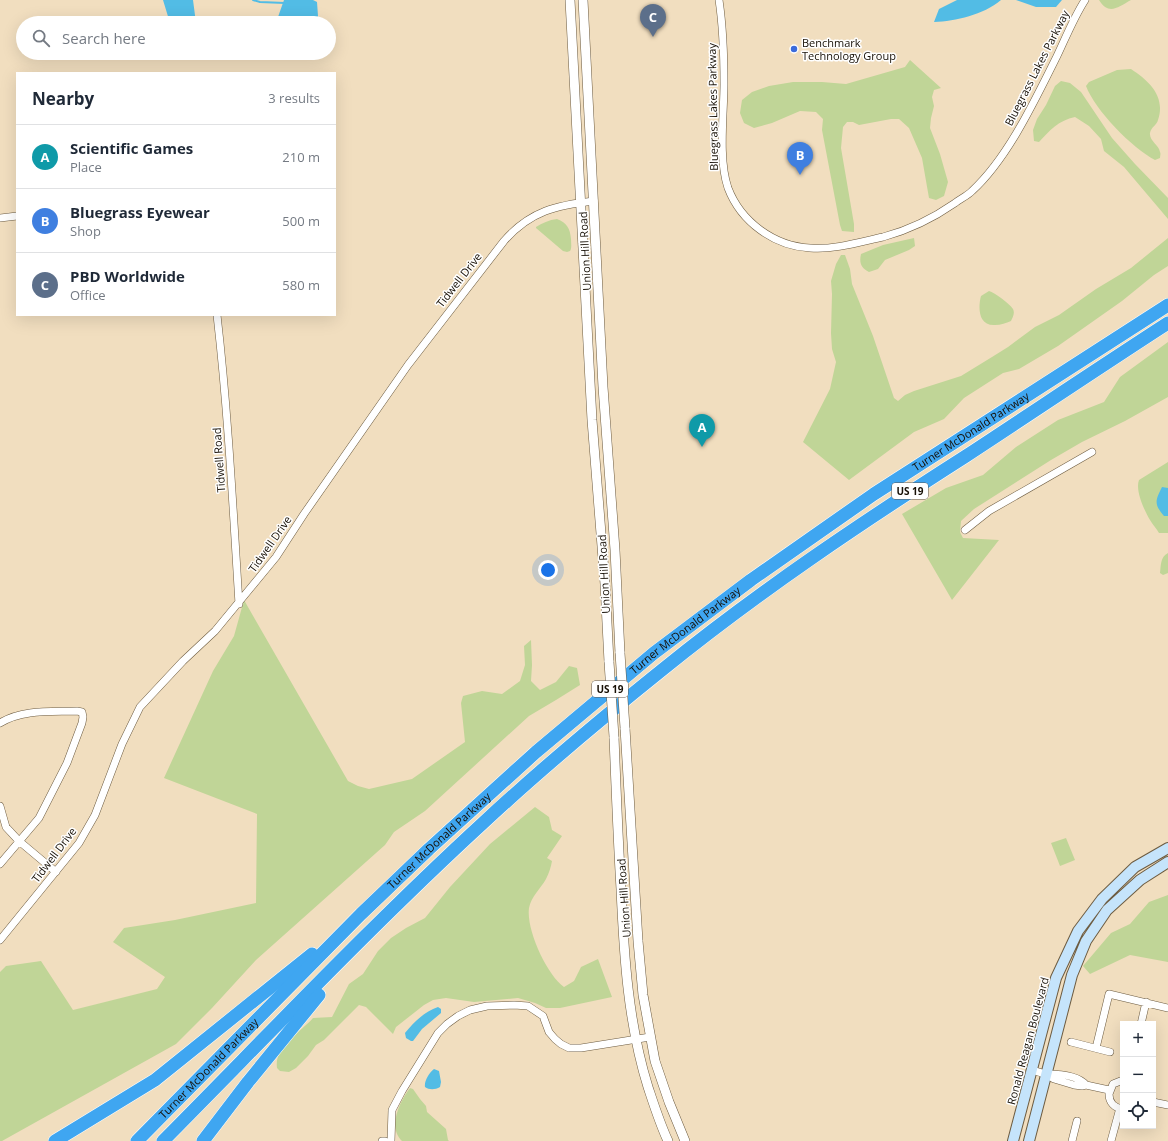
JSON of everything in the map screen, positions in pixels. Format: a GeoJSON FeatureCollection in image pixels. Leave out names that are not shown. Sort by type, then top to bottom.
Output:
{"type":"FeatureCollection","features":[{"type":"Feature","properties":{"kind":"highway","name":"Turner McDonald Parkway"},"geometry":{"type":"LineString","coordinates":[[137,1141],[361,914],[464,816],[531,756],[654,653],[792,550],[874,494],[1168,305]]}},
{"type":"Feature","properties":{"kind":"highway","name":"Turner McDonald Parkway"},"geometry":{"type":"LineString","coordinates":[[163,1141],[424,879],[511,798],[661,671],[770,588],[869,519],[1168,323]]}},
{"type":"Feature","properties":{"kind":"highway"},"geometry":{"type":"LineString","coordinates":[[55,1141],[155,1080],[361,914]]}},
{"type":"Feature","properties":{"kind":"highway"},"geometry":{"type":"LineString","coordinates":[[203,1141],[248,1082],[367,935]]}},
{"type":"Feature","properties":{"kind":"main road","name":"Ronald Reagan Boulevard"},"geometry":{"type":"LineString","coordinates":[[1014,1141],[1056,978],[1078,931],[1102,899],[1135,867],[1168,848]]}},
{"type":"Feature","properties":{"kind":"main road"},"geometry":{"type":"LineString","coordinates":[[1029,1141],[1072,975],[1086,941],[1107,910],[1140,880],[1168,862]]}},
{"type":"Feature","properties":{"kind":"street","name":"Union Hill Road"},"geometry":{"type":"LineString","coordinates":[[570,0],[592,428],[605,584],[623,935],[629,1005],[639,1056],[655,1109],[668,1141]]}},
{"type":"Feature","properties":{"kind":"street","name":"Union Hill Road"},"geometry":{"type":"LineString","coordinates":[[583,0],[603,387],[615,550],[638,940],[643,995],[655,1060],[685,1141]]}},
{"type":"Feature","properties":{"kind":"street","name":"Bluegrass Lakes Parkway"},"geometry":{"type":"LineString","coordinates":[[719,0],[722,24],[724,82],[723,158],[728,188],[741,211],[762,232],[776,240],[789,244],[812,248],[824,248],[863,242],[905,230],[938,215],[971,192],[985,177],[1008,146],[1085,0]]}},
{"type":"Feature","properties":{"kind":"street","name":"Tidwell Drive"},"geometry":{"type":"LineString","coordinates":[[0,940],[79,843],[95,815],[122,744],[140,707],[183,661],[215,631],[239,604],[276,557],[304,514],[408,366],[504,241],[521,224],[534,216],[560,206],[594,201]]}},
{"type":"Feature","properties":{"kind":"street"},"geometry":{"type":"LineString","coordinates":[[0,218],[16,216]]}},
{"type":"Feature","properties":{"kind":"street","name":"Tidwell Road"},"geometry":{"type":"LineString","coordinates":[[217,316],[223,366],[239,604]]}},
{"type":"Feature","properties":{"kind":"street"},"geometry":{"type":"LineString","coordinates":[[965,530],[989,511],[1092,452]]}},
{"type":"Feature","properties":{"kind":"street"},"geometry":{"type":"LineString","coordinates":[[0,723],[7,718],[23,714],[82,712],[82,723],[67,763],[39,818],[0,864]]}},
{"type":"Feature","properties":{"kind":"street"},"geometry":{"type":"LineString","coordinates":[[0,806],[6,827],[19,841],[56,872]]}},
{"type":"Feature","properties":{"kind":"street"},"geometry":{"type":"LineString","coordinates":[[1096,1048],[1109,994],[1168,1008]]}},
{"type":"Feature","properties":{"kind":"street"},"geometry":{"type":"LineString","coordinates":[[1142,1021],[1146,1002]]}},
{"type":"Feature","properties":{"kind":"street"},"geometry":{"type":"LineString","coordinates":[[390,1141],[392,1110],[402,1091],[438,1033],[458,1016],[470,1010],[486,1006],[528,1006],[543,1016],[549,1032],[561,1044],[569,1048],[581,1048],[650,1037]]}},
{"type":"Feature","properties":{"kind":"street"},"geometry":{"type":"LineString","coordinates":[[1071,1042],[1110,1052]]}},
{"type":"Feature","properties":{"kind":"street"},"geometry":{"type":"LineString","coordinates":[[1032,1070],[1046,1074],[1055,1073],[1076,1078],[1083,1081],[1086,1085],[1109,1090]]}},
{"type":"Feature","properties":{"kind":"street"},"geometry":{"type":"LineString","coordinates":[[1120,1081],[1116,1082],[1109,1090],[1110,1101],[1115,1106],[1120,1108]]}},
{"type":"Feature","properties":{"kind":"street"},"geometry":{"type":"LineString","coordinates":[[1156,1103],[1168,1105]]}},
{"type":"Feature","properties":{"kind":"street"},"geometry":{"type":"LineString","coordinates":[[1111,1141],[1120,1111]]}},
{"type":"Feature","properties":{"kind":"street"},"geometry":{"type":"LineString","coordinates":[[1072,1141],[1077,1121]]}},
{"type":"Feature","properties":{"kind":"green space"},"geometry":{"type":"Polygon","coordinates":[[[1099,0],[1131,0],[1114,9],[1110,9],[1106,8],[1099,0]]]}},
{"type":"Feature","properties":{"kind":"green space"},"geometry":{"type":"Polygon","coordinates":[[[910,60],[941,88],[934,90],[932,97],[934,106],[930,128],[940,154],[948,182],[944,196],[936,200],[929,198],[922,158],[909,128],[899,119],[859,125],[853,122],[847,122],[843,127],[841,148],[854,224],[854,232],[842,231],[822,130],[823,119],[816,112],[800,111],[772,123],[754,128],[744,123],[740,113],[742,100],[752,92],[769,86],[793,82],[846,84],[905,67],[910,60]]]}},
{"type":"Feature","properties":{"kind":"green space"},"geometry":{"type":"Polygon","coordinates":[[[1131,69],[1150,84],[1158,96],[1160,111],[1158,120],[1150,133],[1151,138],[1158,147],[1160,153],[1160,158],[1155,160],[1136,147],[1115,128],[1097,106],[1086,86],[1089,82],[1117,70],[1131,69]]]}},
{"type":"Feature","properties":{"kind":"green space"},"geometry":{"type":"Polygon","coordinates":[[[1061,81],[1070,83],[1081,92],[1112,138],[1168,198],[1168,219],[1124,167],[1104,151],[1101,139],[1089,126],[1075,117],[1059,123],[1039,142],[1034,141],[1033,130],[1037,119],[1055,86],[1061,81]]]}},
{"type":"Feature","properties":{"kind":"green space"},"geometry":{"type":"Polygon","coordinates":[[[557,219],[566,224],[569,229],[571,239],[570,251],[563,251],[536,228],[543,223],[557,219]]]}},
{"type":"Feature","properties":{"kind":"green space"},"geometry":{"type":"Polygon","coordinates":[[[914,238],[915,246],[885,260],[878,269],[869,272],[861,265],[861,254],[883,245],[914,238]]]}},
{"type":"Feature","properties":{"kind":"green space"},"geometry":{"type":"Polygon","coordinates":[[[1168,238],[1168,266],[1154,275],[1122,301],[1058,346],[1019,369],[1003,373],[964,398],[944,419],[914,432],[849,480],[803,442],[830,389],[836,362],[832,349],[831,333],[831,281],[836,264],[841,255],[845,255],[850,269],[852,284],[873,336],[894,398],[898,401],[905,395],[914,391],[961,376],[1008,347],[1035,327],[1059,315],[1096,289],[1131,268],[1168,238]]]}},
{"type":"Feature","properties":{"kind":"green space"},"geometry":{"type":"Polygon","coordinates":[[[989,291],[1002,298],[1014,310],[1011,321],[995,325],[989,324],[982,319],[980,315],[981,296],[989,291]]]}},
{"type":"Feature","properties":{"kind":"green space"},"geometry":{"type":"Polygon","coordinates":[[[1168,342],[1168,397],[1051,460],[974,509],[961,521],[960,532],[963,538],[999,540],[952,600],[902,514],[946,488],[983,475],[1016,447],[1058,420],[1104,402],[1120,377],[1168,342]]]}},
{"type":"Feature","properties":{"kind":"green space"},"geometry":{"type":"Polygon","coordinates":[[[1168,462],[1168,533],[1159,533],[1143,506],[1139,494],[1138,484],[1139,480],[1168,462]]]}},
{"type":"Feature","properties":{"kind":"green space"},"geometry":{"type":"Polygon","coordinates":[[[1168,553],[1168,573],[1163,575],[1160,573],[1161,562],[1168,553]]]}},
{"type":"Feature","properties":{"kind":"green space"},"geometry":{"type":"Polygon","coordinates":[[[244,600],[348,781],[369,789],[412,779],[465,742],[461,703],[463,696],[482,691],[502,694],[520,681],[525,665],[524,646],[531,640],[531,681],[540,690],[556,682],[569,666],[577,668],[580,685],[529,716],[425,811],[394,832],[385,845],[256,960],[212,1008],[176,1044],[0,1141],[0,972],[6,966],[41,961],[73,1010],[157,989],[165,977],[113,942],[124,928],[175,920],[256,903],[257,814],[164,778],[213,671],[234,636],[244,600]]]}},
{"type":"Feature","properties":{"kind":"green space"},"geometry":{"type":"Polygon","coordinates":[[[535,807],[549,817],[552,830],[562,836],[547,858],[552,861],[549,872],[530,904],[529,917],[534,940],[551,973],[564,987],[574,981],[581,967],[598,959],[612,997],[560,1008],[546,1008],[518,998],[474,1002],[446,998],[433,1000],[424,1005],[396,1027],[393,1034],[366,1007],[359,1005],[324,1040],[316,1045],[296,1068],[289,1072],[280,1071],[277,1068],[277,1060],[284,1046],[289,1040],[313,1018],[332,1017],[349,984],[363,974],[378,951],[391,938],[425,918],[450,887],[490,844],[535,807]]]}},
{"type":"Feature","properties":{"kind":"green space"},"geometry":{"type":"Polygon","coordinates":[[[1066,838],[1075,860],[1060,866],[1051,843],[1066,838]]]}},
{"type":"Feature","properties":{"kind":"green space"},"geometry":{"type":"Polygon","coordinates":[[[1168,895],[1168,962],[1130,955],[1090,974],[1083,966],[1111,933],[1130,924],[1149,902],[1168,895]]]}},
{"type":"Feature","properties":{"kind":"green space"},"geometry":{"type":"Polygon","coordinates":[[[410,1088],[413,1089],[426,1106],[427,1112],[446,1129],[449,1141],[402,1141],[398,1135],[395,1122],[402,1100],[410,1088]]]}},
{"type":"Feature","properties":{"kind":"water"},"geometry":{"type":"Polygon","coordinates":[[[163,0],[193,0],[195,16],[168,16],[163,0]]]}},
{"type":"Feature","properties":{"kind":"water"},"geometry":{"type":"Polygon","coordinates":[[[284,0],[313,0],[317,2],[318,16],[278,16],[284,0]]]}},
{"type":"Feature","properties":{"kind":"water"},"geometry":{"type":"Polygon","coordinates":[[[957,0],[1001,0],[986,10],[969,16],[934,22],[939,9],[957,0]]]}},
{"type":"Feature","properties":{"kind":"water"},"geometry":{"type":"Polygon","coordinates":[[[1016,0],[1062,0],[1056,7],[1036,7],[1016,0]]]}},
{"type":"Feature","properties":{"kind":"water"},"geometry":{"type":"Polygon","coordinates":[[[1162,487],[1168,488],[1168,516],[1164,516],[1157,505],[1157,499],[1162,487]]]}},
{"type":"Feature","properties":{"kind":"water"},"geometry":{"type":"Polygon","coordinates":[[[438,1007],[441,1009],[441,1013],[422,1029],[413,1041],[406,1038],[405,1033],[416,1021],[428,1011],[438,1007]]]}},
{"type":"Feature","properties":{"kind":"water"},"geometry":{"type":"Polygon","coordinates":[[[434,1069],[439,1071],[441,1082],[440,1087],[428,1089],[425,1087],[425,1082],[434,1069]]]}},
{"type":"Feature","properties":{"kind":"waterway"},"geometry":{"type":"LineString","coordinates":[[253,0],[260,2],[285,3]]}},
{"type":"Feature","properties":{"kind":"place","name":"PBD Worldwide"},"geometry":{"type":"Point","coordinates":[653,37]}},
{"type":"Feature","properties":{"kind":"place","name":"Benchmark Technology Group"},"geometry":{"type":"Point","coordinates":[794,49]}},
{"type":"Feature","properties":{"kind":"place","name":"Bluegrass Eyewear"},"geometry":{"type":"Point","coordinates":[800,175]}},
{"type":"Feature","properties":{"kind":"place","name":"Scientific Games"},"geometry":{"type":"Point","coordinates":[702,447]}}]}
